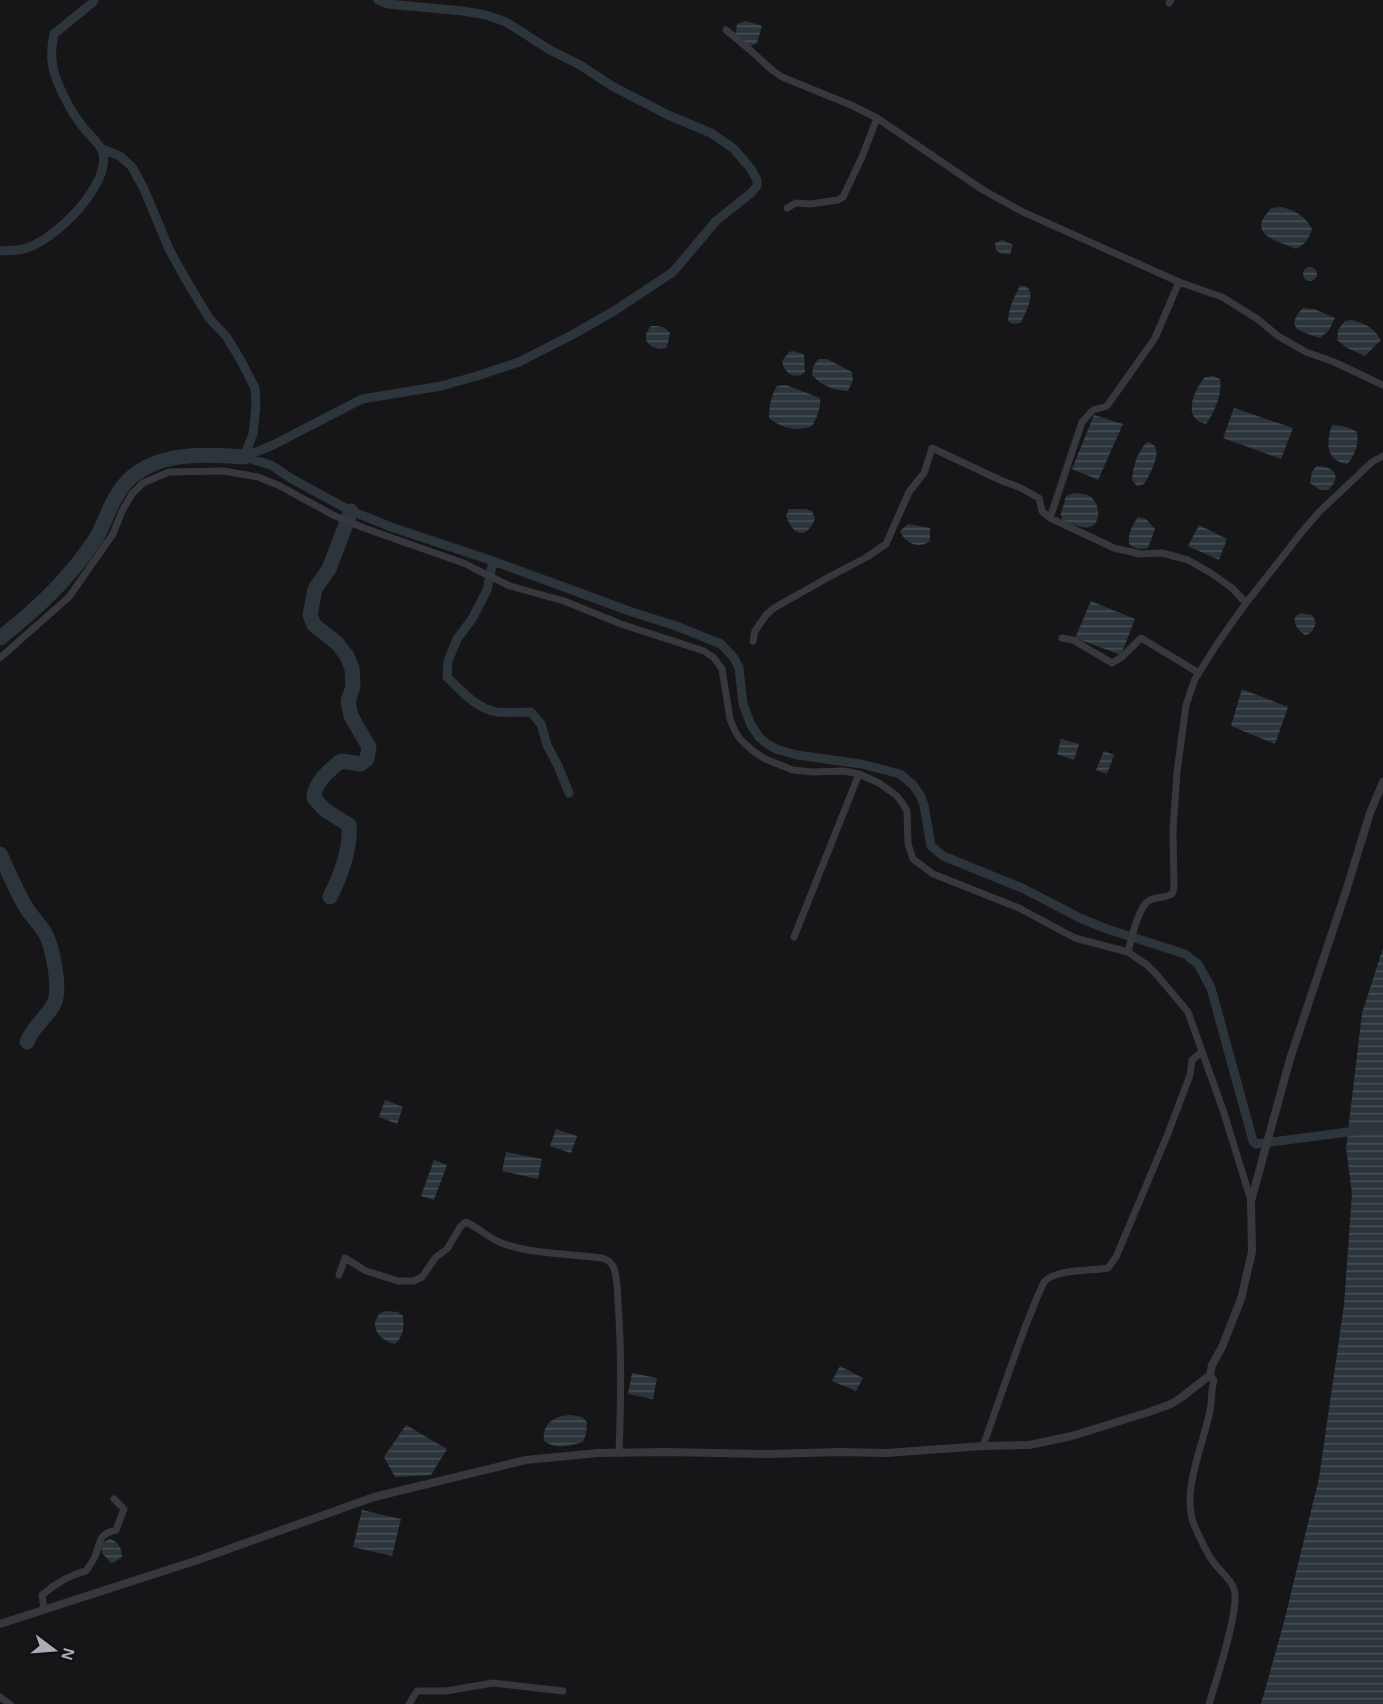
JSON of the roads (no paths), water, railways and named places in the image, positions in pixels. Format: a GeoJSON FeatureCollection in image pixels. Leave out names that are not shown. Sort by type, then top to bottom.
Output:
{"type":"FeatureCollection","features":[{"type":"Feature","properties":{"kind":"street"},"geometry":{"type":"LineString","coordinates":[[726,30],[772,70],[877,118],[983,190],[1023,213],[1179,282],[1221,297],[1306,352],[1334,362],[1383,385]]}},
{"type":"Feature","properties":{"kind":"street"},"geometry":{"type":"LineString","coordinates":[[787,208],[796,202],[810,204],[838,200],[843,197],[862,158],[877,118]]}},
{"type":"Feature","properties":{"kind":"street"},"geometry":{"type":"LineString","coordinates":[[1050,518],[1082,422],[1093,410],[1107,406],[1155,338],[1179,282]]}},
{"type":"Feature","properties":{"kind":"street"},"geometry":{"type":"LineString","coordinates":[[753,641],[755,630],[774,608],[867,558],[886,544],[909,492],[924,473],[932,448],[1021,488],[1039,498],[1042,511],[1050,518],[1114,548],[1140,554],[1162,553],[1188,560],[1225,583],[1246,603]]}},
{"type":"Feature","properties":{"kind":"street"},"geometry":{"type":"LineString","coordinates":[[1128,952],[1135,927],[1147,902],[1172,894],[1174,888],[1173,830],[1177,772],[1186,705],[1199,673],[1246,603],[1302,531],[1372,462],[1383,456]]}},
{"type":"Feature","properties":{"kind":"street"},"geometry":{"type":"LineString","coordinates":[[0,658],[69,597],[113,534],[132,494],[143,483],[158,476],[169,472],[186,471],[242,473],[278,485],[333,515],[466,564],[510,586],[564,601],[621,624],[704,651],[714,658],[722,669],[730,719],[740,739],[753,751],[765,759],[792,770],[844,771],[859,774],[879,783],[897,796],[903,804],[907,811],[908,844],[913,859],[933,874],[1019,908],[1074,938],[1128,952],[1157,975],[1188,1012],[1224,1113],[1251,1201]]}},
{"type":"Feature","properties":{"kind":"street"},"geometry":{"type":"LineString","coordinates":[[1062,638],[1073,640],[1113,663],[1141,638],[1199,673]]}},
{"type":"Feature","properties":{"kind":"street"},"geometry":{"type":"LineString","coordinates":[[794,937],[859,774]]}},
{"type":"Feature","properties":{"kind":"street"},"geometry":{"type":"LineString","coordinates":[[0,1624],[198,1560],[374,1497],[526,1460],[620,1453],[886,1453],[1029,1445],[1072,1436],[1170,1404],[1210,1375],[1212,1365],[1222,1347],[1241,1299],[1251,1252],[1251,1201],[1290,1059],[1370,813],[1383,782]]}},
{"type":"Feature","properties":{"kind":"street"},"geometry":{"type":"LineString","coordinates":[[983,1446],[1019,1343],[1045,1281],[1055,1275],[1108,1268],[1112,1263],[1167,1136],[1190,1075],[1192,1060],[1202,1052]]}},
{"type":"Feature","properties":{"kind":"street"},"geometry":{"type":"LineString","coordinates":[[339,1275],[345,1258],[366,1271],[398,1281],[414,1281],[422,1277],[436,1257],[447,1249],[460,1227],[466,1222],[501,1243],[530,1250],[602,1258],[611,1262],[616,1282],[620,1325],[622,1393],[620,1453]]}},
{"type":"Feature","properties":{"kind":"street"},"geometry":{"type":"LineString","coordinates":[[1209,1704],[1233,1619],[1235,1589],[1211,1560],[1195,1527],[1190,1510],[1192,1486],[1210,1409],[1214,1380],[1210,1375]]}},
{"type":"Feature","properties":{"kind":"street"},"geometry":{"type":"LineString","coordinates":[[44,1610],[42,1595],[53,1585],[72,1574],[86,1571],[106,1532],[116,1530],[124,1509],[114,1499]]}},
{"type":"Feature","properties":{"kind":"street"},"geometry":{"type":"LineString","coordinates":[[409,1704],[417,1691],[446,1691],[493,1683],[563,1691]]}},
{"type":"Feature","properties":{"kind":"street"},"geometry":{"type":"LineString","coordinates":[[0,1697],[10,1704]]}},
{"type":"Feature","properties":{"kind":"waterway"},"geometry":{"type":"LineString","coordinates":[[0,251],[27,248],[53,233],[79,209],[98,180],[103,166],[102,149],[85,130],[64,96],[53,68],[52,54],[54,34],[94,0]]}},
{"type":"Feature","properties":{"kind":"waterway"},"geometry":{"type":"LineString","coordinates":[[244,457],[273,445],[362,399],[441,386],[477,376],[519,362],[572,335],[614,311],[673,272],[716,221],[757,186],[757,180],[751,169],[734,149],[711,133],[668,115],[612,86],[506,22],[486,15],[463,11],[388,4],[378,0]]}},
{"type":"Feature","properties":{"kind":"waterway"},"geometry":{"type":"LineString","coordinates":[[102,149],[120,156],[132,167],[144,189],[169,249],[185,278],[209,318],[226,336],[255,388],[253,434],[244,457],[271,465],[351,511],[394,528],[493,561],[721,644],[734,658],[739,668],[743,704],[751,725],[767,744],[797,755],[861,764],[900,774],[913,785],[920,795],[924,805],[931,846],[943,856],[1022,888],[1082,919],[1185,954],[1198,964],[1211,988],[1253,1141],[1256,1144],[1363,1130],[1383,1130]]}},
{"type":"Feature","properties":{"kind":"waterway"},"geometry":{"type":"LineString","coordinates":[[0,638],[40,604],[74,568],[95,540],[117,495],[141,470],[173,458],[209,455],[244,457]]}},
{"type":"Feature","properties":{"kind":"waterway"},"geometry":{"type":"LineString","coordinates":[[330,897],[344,862],[349,825],[325,810],[314,798],[315,792],[323,777],[341,761],[361,764],[367,759],[369,747],[351,716],[348,701],[353,687],[352,668],[347,656],[337,643],[314,625],[310,615],[315,589],[329,569],[351,511]]}},
{"type":"Feature","properties":{"kind":"waterway"},"geometry":{"type":"LineString","coordinates":[[493,561],[487,590],[472,619],[457,639],[448,661],[447,677],[470,699],[490,710],[531,712],[541,724],[547,745],[569,793]]}},
{"type":"Feature","properties":{"kind":"waterway"},"geometry":{"type":"LineString","coordinates":[[0,854],[24,904],[45,933],[51,947],[55,967],[57,986],[55,1001],[49,1012],[33,1030],[27,1042]]}}]}
